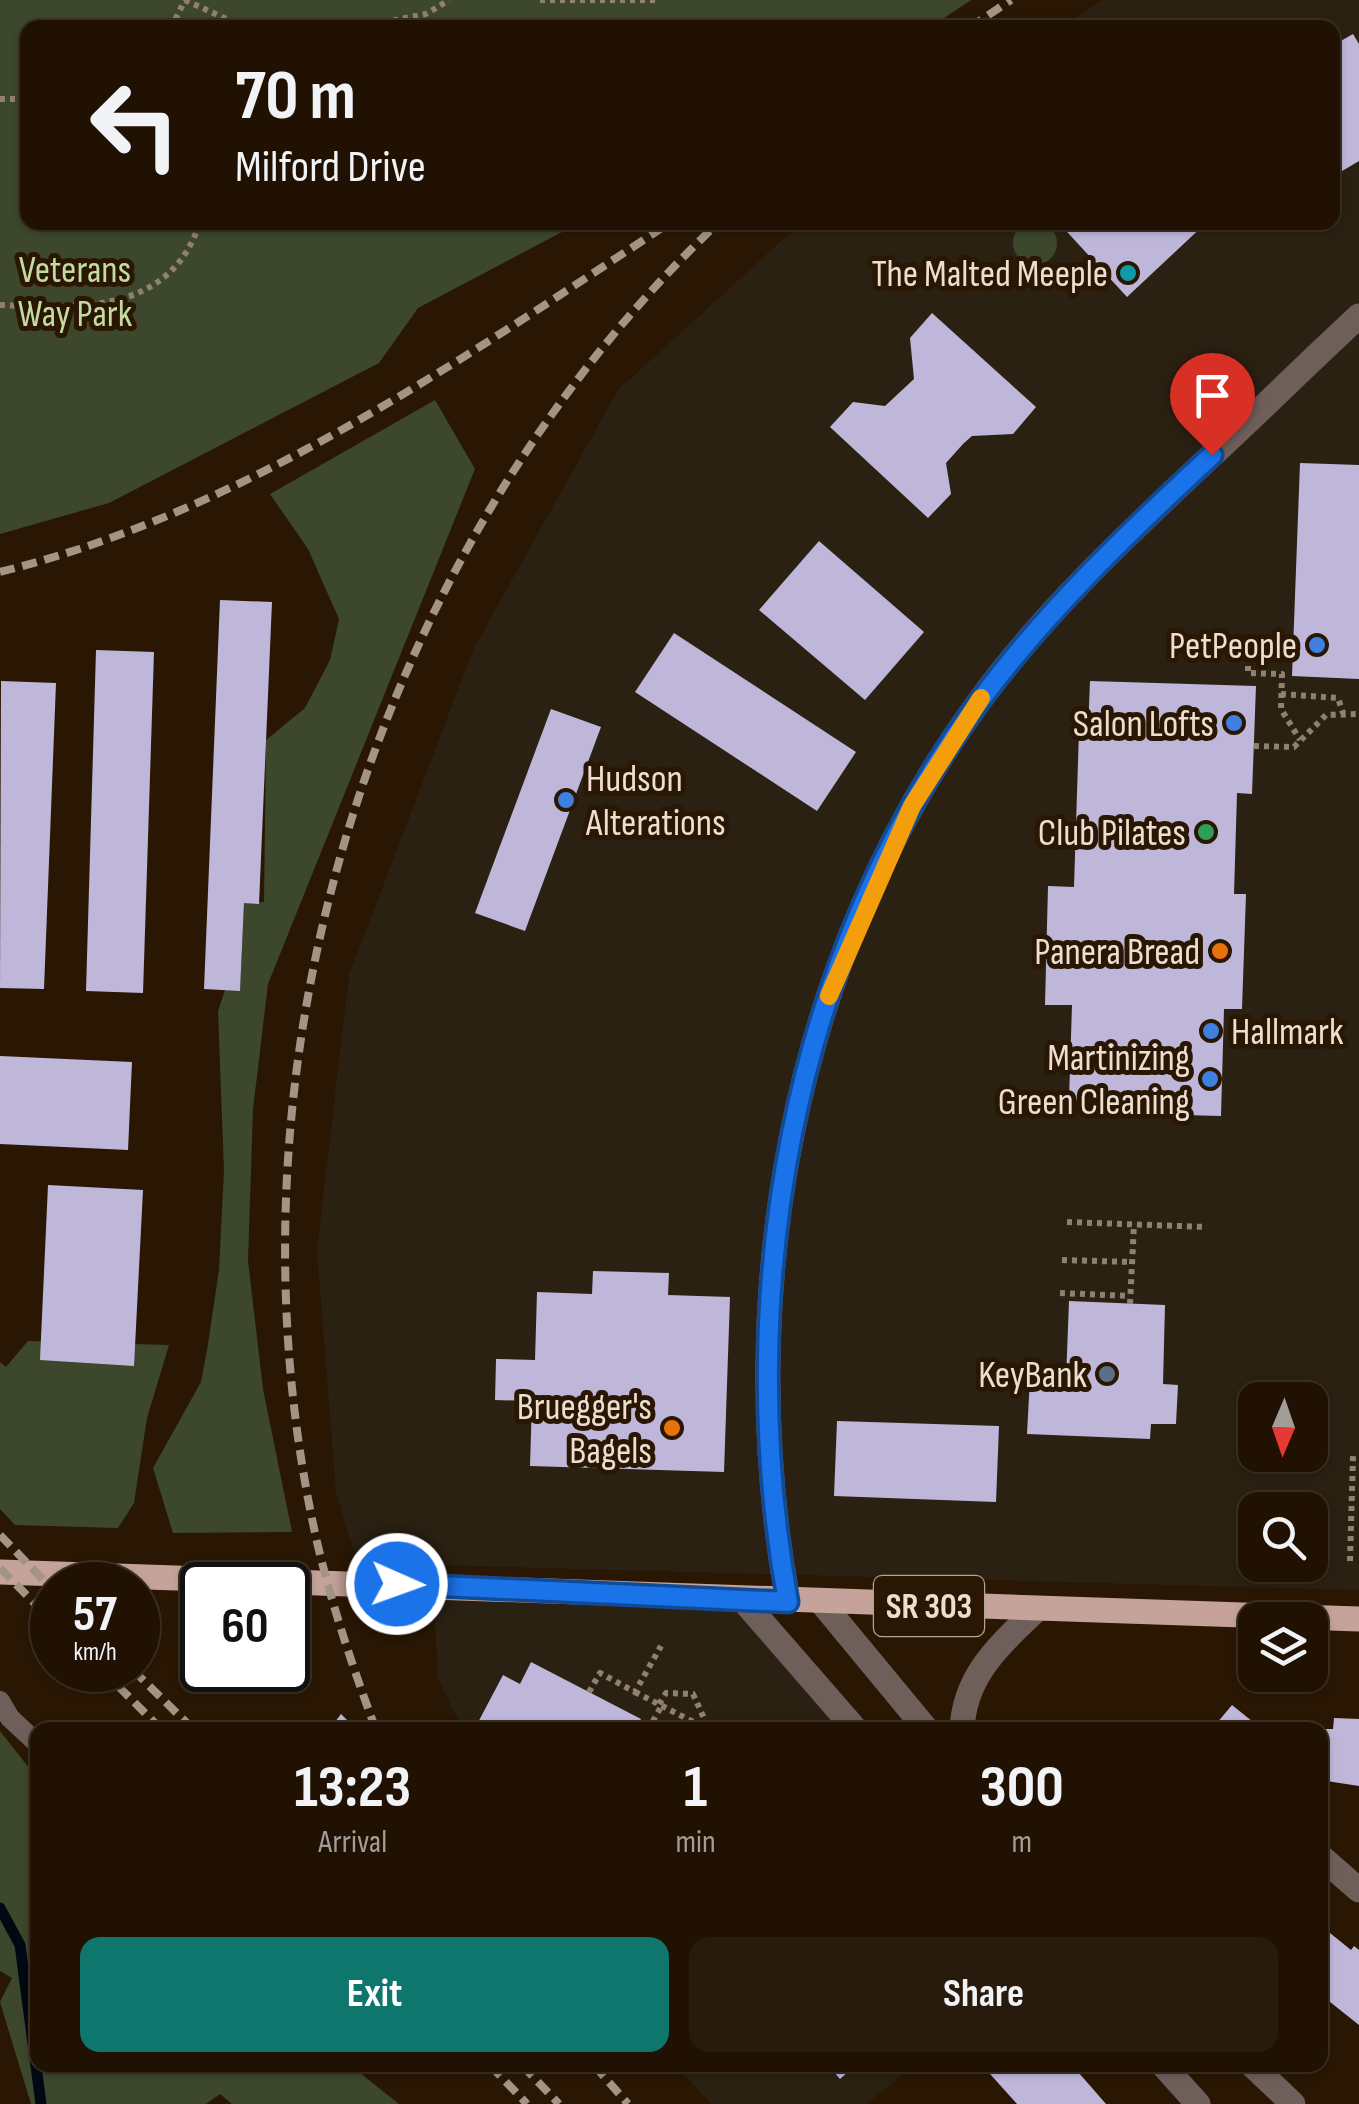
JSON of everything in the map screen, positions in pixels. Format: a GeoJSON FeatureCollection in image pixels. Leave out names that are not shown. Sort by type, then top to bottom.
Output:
{"type":"FeatureCollection","features":[{"type":"Feature","properties":{"kind":"main road","name":"SR 303"},"geometry":{"type":"LineString","coordinates":[[0,1572],[1359,1619]]}},
{"type":"Feature","properties":{"kind":"street"},"geometry":{"type":"LineString","coordinates":[[788,1602],[767,1426],[777,1232],[788,1140],[802,1083],[860,918],[912,806],[981,699],[1029,640],[1125,538],[1359,316]]}},
{"type":"Feature","properties":{"kind":"street"},"geometry":{"type":"LineString","coordinates":[[742,1599],[849,1722]]}},
{"type":"Feature","properties":{"kind":"street"},"geometry":{"type":"LineString","coordinates":[[822,1602],[920,1722]]}},
{"type":"Feature","properties":{"kind":"street"},"geometry":{"type":"LineString","coordinates":[[962,1722],[963,1708],[978,1671],[1037,1609]]}},
{"type":"Feature","properties":{"kind":"street"},"geometry":{"type":"LineString","coordinates":[[1328,1863],[1359,1890]]}},
{"type":"Feature","properties":{"kind":"street"},"geometry":{"type":"LineString","coordinates":[[1169,2072],[1198,2104]]}},
{"type":"Feature","properties":{"kind":"street"},"geometry":{"type":"LineString","coordinates":[[1259,2072],[1293,2104]]}},
{"type":"Feature","properties":{"kind":"lane"},"geometry":{"type":"LineString","coordinates":[[0,1701],[10,1718],[30,1737]]}},
{"type":"Feature","properties":{"kind":"path"},"geometry":{"type":"LineString","coordinates":[[185,0],[229,20]]}},
{"type":"Feature","properties":{"kind":"path"},"geometry":{"type":"LineString","coordinates":[[540,0],[656,0]]}},
{"type":"Feature","properties":{"kind":"path"},"geometry":{"type":"LineString","coordinates":[[395,20],[426,14],[446,1]]}},
{"type":"Feature","properties":{"kind":"path"},"geometry":{"type":"LineString","coordinates":[[0,305],[108,306],[158,282],[192,245],[197,230]]}},
{"type":"Feature","properties":{"kind":"path"},"geometry":{"type":"LineString","coordinates":[[1248,646],[1248,674],[1282,674],[1281,709],[1300,740]]}},
{"type":"Feature","properties":{"kind":"path"},"geometry":{"type":"LineString","coordinates":[[1281,694],[1338,698],[1343,713]]}},
{"type":"Feature","properties":{"kind":"path"},"geometry":{"type":"LineString","coordinates":[[1254,746],[1294,747],[1326,714],[1359,714]]}},
{"type":"Feature","properties":{"kind":"path"},"geometry":{"type":"LineString","coordinates":[[1067,1222],[1207,1226]]}},
{"type":"Feature","properties":{"kind":"path"},"geometry":{"type":"LineString","coordinates":[[1060,1293],[1130,1300],[1134,1224]]}},
{"type":"Feature","properties":{"kind":"path"},"geometry":{"type":"LineString","coordinates":[[1062,1260],[1132,1262]]}},
{"type":"Feature","properties":{"kind":"path"},"geometry":{"type":"LineString","coordinates":[[1350,1561],[1353,1456]]}},
{"type":"Feature","properties":{"kind":"path"},"geometry":{"type":"LineString","coordinates":[[635,1692],[661,1646]]}},
{"type":"Feature","properties":{"kind":"path"},"geometry":{"type":"LineString","coordinates":[[589,1692],[600,1673],[694,1722]]}},
{"type":"Feature","properties":{"kind":"path"},"geometry":{"type":"LineString","coordinates":[[652,1722],[666,1693],[693,1694],[705,1722]]}},
{"type":"Feature","properties":{"kind":"shaded area"},"geometry":{"type":"Polygon","coordinates":[[[1102,0],[1359,0],[1359,1590],[357,1563],[336,1492],[317,1251],[349,975],[474,648],[618,390],[793,230],[1340,230],[1340,20],[1072,20],[1102,0]]]}},
{"type":"Feature","properties":{"kind":"shaded area"},"geometry":{"type":"Polygon","coordinates":[[[433,1585],[742,1599],[850,1722],[459,1722],[438,1679],[433,1585]]]}},
{"type":"Feature","properties":{"kind":"shaded area"},"geometry":{"type":"Polygon","coordinates":[[[682,2072],[906,2072],[866,2104],[711,2104],[682,2072]]]}},
{"type":"Feature","properties":{"kind":"green space","name":"Veterans Way Park"},"geometry":{"type":"Polygon","coordinates":[[[0,0],[971,0],[941,20],[20,20],[20,230],[566,230],[418,308],[379,363],[109,503],[0,534],[0,0]]]}},
{"type":"Feature","properties":{"kind":"green space"},"geometry":{"type":"Polygon","coordinates":[[[1018,230],[1052,230],[1057,243],[1051,259],[1035,265],[1019,259],[1013,243],[1018,230]]]}},
{"type":"Feature","properties":{"kind":"green space"},"geometry":{"type":"Polygon","coordinates":[[[435,400],[475,469],[268,984],[253,1109],[248,1261],[263,1389],[292,1532],[173,1533],[153,1468],[201,1382],[208,1344],[219,1270],[224,1170],[218,1011],[225,990],[240,990],[244,903],[264,902],[266,740],[305,708],[330,660],[339,619],[308,549],[270,494],[435,400]]]}},
{"type":"Feature","properties":{"kind":"green space"},"geometry":{"type":"Polygon","coordinates":[[[28,1341],[169,1345],[147,1418],[134,1503],[118,1528],[15,1525],[0,1509],[0,1362],[6,1367],[28,1341]]]}},
{"type":"Feature","properties":{"kind":"green space"},"geometry":{"type":"Polygon","coordinates":[[[0,1731],[30,1769],[30,2072],[359,2072],[399,2104],[232,2104],[220,2094],[206,2104],[31,2104],[0,2002],[12,1978],[0,1971],[0,1731]]]}},
{"type":"Feature","properties":{"kind":"building"},"geometry":{"type":"Polygon","coordinates":[[[1353,34],[1359,44],[1359,161],[1340,172],[1340,41],[1353,34]]]}},
{"type":"Feature","properties":{"kind":"building","name":"The Malted Meeple"},"geometry":{"type":"Polygon","coordinates":[[[1065,230],[1198,230],[1127,297],[1065,230]]]}},
{"type":"Feature","properties":{"kind":"building"},"geometry":{"type":"Polygon","coordinates":[[[932,313],[1036,407],[1013,434],[972,436],[963,444],[946,463],[951,494],[928,518],[830,427],[853,402],[885,406],[914,379],[910,338],[932,313]]]}},
{"type":"Feature","properties":{"kind":"building"},"geometry":{"type":"Polygon","coordinates":[[[1300,463],[1359,465],[1359,679],[1292,676],[1300,463]]]}},
{"type":"Feature","properties":{"kind":"building"},"geometry":{"type":"Polygon","coordinates":[[[819,541],[924,632],[865,700],[759,610],[819,541]]]}},
{"type":"Feature","properties":{"kind":"building"},"geometry":{"type":"Polygon","coordinates":[[[220,600],[272,602],[259,904],[244,903],[240,991],[204,989],[220,600]]]}},
{"type":"Feature","properties":{"kind":"building"},"geometry":{"type":"Polygon","coordinates":[[[674,633],[856,752],[817,811],[635,692],[674,633]]]}},
{"type":"Feature","properties":{"kind":"building"},"geometry":{"type":"Polygon","coordinates":[[[96,650],[154,652],[143,993],[86,991],[96,650]]]}},
{"type":"Feature","properties":{"kind":"building"},"geometry":{"type":"Polygon","coordinates":[[[1,681],[56,683],[44,989],[0,988],[1,681]]]}},
{"type":"Feature","properties":{"kind":"building"},"geometry":{"type":"Polygon","coordinates":[[[1090,681],[1256,686],[1252,794],[1237,793],[1234,894],[1246,894],[1242,1009],[1224,1009],[1221,1116],[1146,1114],[1147,1103],[1069,1100],[1072,1005],[1045,1005],[1048,886],[1074,887],[1079,731],[1088,732],[1090,681]]]}},
{"type":"Feature","properties":{"kind":"building"},"geometry":{"type":"Polygon","coordinates":[[[551,709],[601,727],[525,931],[475,913],[551,709]]]}},
{"type":"Feature","properties":{"kind":"building"},"geometry":{"type":"Polygon","coordinates":[[[0,1056],[132,1062],[128,1150],[0,1144],[0,1056]]]}},
{"type":"Feature","properties":{"kind":"building"},"geometry":{"type":"Polygon","coordinates":[[[48,1185],[143,1190],[134,1366],[40,1360],[48,1185]]]}},
{"type":"Feature","properties":{"kind":"building"},"geometry":{"type":"Polygon","coordinates":[[[593,1271],[669,1273],[668,1295],[730,1297],[724,1472],[530,1466],[532,1401],[495,1400],[496,1359],[535,1360],[537,1292],[592,1294],[593,1271]]]}},
{"type":"Feature","properties":{"kind":"building"},"geometry":{"type":"Polygon","coordinates":[[[1069,1301],[1165,1305],[1163,1384],[1178,1385],[1176,1424],[1151,1424],[1150,1439],[1027,1434],[1030,1378],[1066,1379],[1069,1301]]]}},
{"type":"Feature","properties":{"kind":"building"},"geometry":{"type":"Polygon","coordinates":[[[837,1421],[999,1426],[996,1502],[834,1496],[837,1421]]]}},
{"type":"Feature","properties":{"kind":"building"},"geometry":{"type":"Polygon","coordinates":[[[531,1662],[641,1719],[478,1722],[503,1675],[520,1684],[531,1662]]]}},
{"type":"Feature","properties":{"kind":"building"},"geometry":{"type":"Polygon","coordinates":[[[1232,1705],[1253,1722],[1218,1722],[1232,1705]]]}},
{"type":"Feature","properties":{"kind":"building"},"geometry":{"type":"Polygon","coordinates":[[[1334,1718],[1359,1719],[1359,1786],[1328,1781],[1328,1729],[1333,1729],[1334,1718]]]}},
{"type":"Feature","properties":{"kind":"building"},"geometry":{"type":"Polygon","coordinates":[[[1328,1931],[1351,1950],[1354,1946],[1359,1950],[1359,2025],[1328,2000],[1328,1931]]]}},
{"type":"Feature","properties":{"kind":"building"},"geometry":{"type":"Polygon","coordinates":[[[988,2072],[1078,2072],[1106,2104],[1017,2104],[988,2072]]]}},
{"type":"Feature","properties":{"kind":"waterway"},"geometry":{"type":"LineString","coordinates":[[0,1908],[20,1945],[30,2021]]}},
{"type":"Feature","properties":{"kind":"waterway"},"geometry":{"type":"LineString","coordinates":[[37,2072],[41,2104]]}},
{"type":"Feature","properties":{"kind":"railway"},"geometry":{"type":"LineString","coordinates":[[981,20],[1011,0]]}},
{"type":"Feature","properties":{"kind":"railway"},"geometry":{"type":"LineString","coordinates":[[0,572],[91,545],[180,511],[266,470],[431,377],[659,230]]}},
{"type":"Feature","properties":{"kind":"railway"},"geometry":{"type":"LineString","coordinates":[[373,1722],[317,1542],[290,1365],[287,1185],[306,1006],[348,830],[411,661],[495,501],[598,354],[712,230]]}},
{"type":"Feature","properties":{"kind":"railway"},"geometry":{"type":"LineString","coordinates":[[0,1535],[30,1566]]}},
{"type":"Feature","properties":{"kind":"railway"},"geometry":{"type":"LineString","coordinates":[[0,1568],[30,1599]]}},
{"type":"Feature","properties":{"kind":"railway"},"geometry":{"type":"LineString","coordinates":[[124,1692],[154,1722]]}},
{"type":"Feature","properties":{"kind":"railway"},"geometry":{"type":"LineString","coordinates":[[155,1692],[186,1722]]}},
{"type":"Feature","properties":{"kind":"railway"},"geometry":{"type":"LineString","coordinates":[[497,2072],[527,2104]]}},
{"type":"Feature","properties":{"kind":"railway"},"geometry":{"type":"LineString","coordinates":[[529,2072],[559,2104]]}},
{"type":"Feature","properties":{"kind":"railway"},"geometry":{"type":"LineString","coordinates":[[600,2072],[628,2104]]}},
{"type":"Feature","properties":{"kind":"slow traffic"},"geometry":{"type":"LineString","coordinates":[[829,996],[912,806],[981,698]]}},
{"type":"Feature","properties":{"kind":"place","name":"The Malted Meeple"},"geometry":{"type":"Point","coordinates":[1128,273]}},
{"type":"Feature","properties":{"kind":"place","name":"PetPeople"},"geometry":{"type":"Point","coordinates":[1317,645]}},
{"type":"Feature","properties":{"kind":"place","name":"Salon Lofts"},"geometry":{"type":"Point","coordinates":[1234,723]}},
{"type":"Feature","properties":{"kind":"place","name":"Hudson Alterations"},"geometry":{"type":"Point","coordinates":[566,800]}},
{"type":"Feature","properties":{"kind":"place","name":"Club Pilates"},"geometry":{"type":"Point","coordinates":[1206,832]}},
{"type":"Feature","properties":{"kind":"place","name":"Panera Bread"},"geometry":{"type":"Point","coordinates":[1220,951]}},
{"type":"Feature","properties":{"kind":"place","name":"Hallmark"},"geometry":{"type":"Point","coordinates":[1211,1031]}},
{"type":"Feature","properties":{"kind":"place","name":"Martinizing Green Cleaning"},"geometry":{"type":"Point","coordinates":[1210,1079]}},
{"type":"Feature","properties":{"kind":"place","name":"KeyBank"},"geometry":{"type":"Point","coordinates":[1107,1374]}},
{"type":"Feature","properties":{"kind":"place","name":"Bruegger's Bagels"},"geometry":{"type":"Point","coordinates":[672,1428]}},
{"type":"Feature","properties":{"kind":"route"},"geometry":{"type":"LineString","coordinates":[[397,1584],[788,1602],[767,1426],[774,1264],[788,1140],[821,1018],[838,972],[912,806],[981,699],[1078,586],[1212,455]]}}]}
